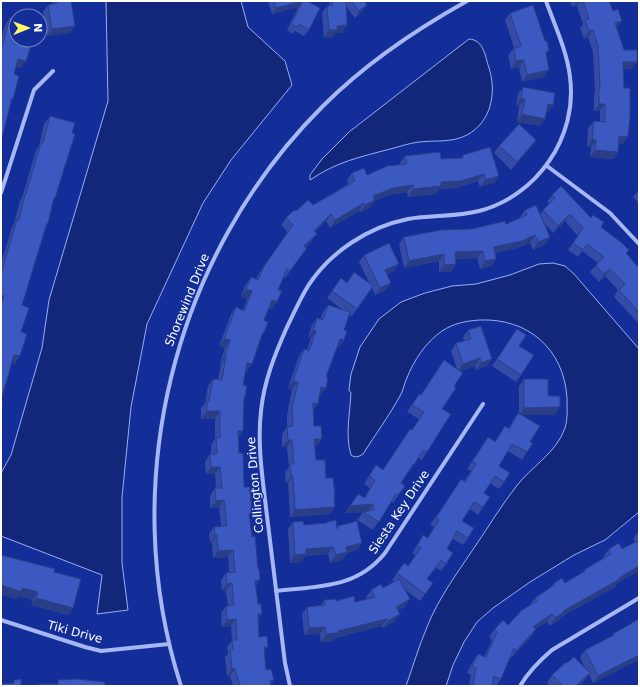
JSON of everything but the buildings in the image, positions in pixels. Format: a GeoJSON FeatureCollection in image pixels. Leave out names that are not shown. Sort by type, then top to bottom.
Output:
{"type":"FeatureCollection","features":[{"type":"Feature","properties":{"kind":"street","name":"Shorewind Drive"},"geometry":{"type":"LineString","coordinates":[[181,686],[169,644],[157,569],[154,518],[156,460],[164,410],[177,353],[201,285],[224,239],[254,190],[275,160],[318,111],[349,81],[377,58],[407,37],[467,1]]}},
{"type":"Feature","properties":{"kind":"street","name":"Collington Drive"},"geometry":{"type":"LineString","coordinates":[[290,686],[285,662],[260,452],[261,410],[265,385],[273,360],[298,303],[309,284],[322,268],[355,240],[374,230],[407,219],[462,214],[495,206],[510,199],[524,189],[547,166],[560,144],[566,128],[570,112],[571,78],[568,62],[546,1]]}},
{"type":"Feature","properties":{"kind":"street"},"geometry":{"type":"LineString","coordinates":[[1,192],[34,90],[53,71]]}},
{"type":"Feature","properties":{"kind":"street"},"geometry":{"type":"LineString","coordinates":[[547,166],[610,213],[639,244]]}},
{"type":"Feature","properties":{"kind":"street","name":"Siesta Key Drive"},"geometry":{"type":"LineString","coordinates":[[276,591],[338,584],[360,575],[374,566],[385,553],[484,404]]}},
{"type":"Feature","properties":{"kind":"street"},"geometry":{"type":"LineString","coordinates":[[520,686],[529,672],[552,650],[639,598]]}},
{"type":"Feature","properties":{"kind":"street","name":"Tiki Drive"},"geometry":{"type":"LineString","coordinates":[[1,620],[101,651],[169,644]]}},
{"type":"Feature","properties":{"kind":"shaded area"},"geometry":{"type":"Polygon","coordinates":[[[106,1],[241,1],[248,27],[285,61],[292,85],[231,160],[203,203],[147,324],[131,407],[122,497],[122,563],[128,610],[97,614],[102,575],[1,536],[1,473],[11,455],[42,348],[49,300],[108,101],[106,1]]]}},
{"type":"Feature","properties":{"kind":"shaded area"},"geometry":{"type":"Polygon","coordinates":[[[469,39],[478,42],[481,45],[491,78],[492,97],[487,115],[482,123],[461,138],[408,144],[339,164],[310,180],[310,175],[322,159],[349,132],[469,39]]]}},
{"type":"Feature","properties":{"kind":"shaded area"},"geometry":{"type":"Polygon","coordinates":[[[553,263],[565,266],[574,274],[639,349],[639,512],[605,540],[574,555],[530,582],[493,608],[477,622],[464,642],[453,665],[446,686],[406,686],[427,627],[437,605],[449,585],[521,480],[549,453],[561,437],[567,420],[567,398],[564,380],[559,365],[551,351],[528,331],[513,324],[497,321],[480,320],[460,323],[442,331],[430,341],[421,352],[406,380],[401,394],[387,418],[363,454],[354,457],[351,455],[348,440],[351,393],[349,390],[351,374],[360,347],[379,319],[401,302],[425,293],[452,286],[476,284],[510,275],[539,264],[553,263]]]}}]}
